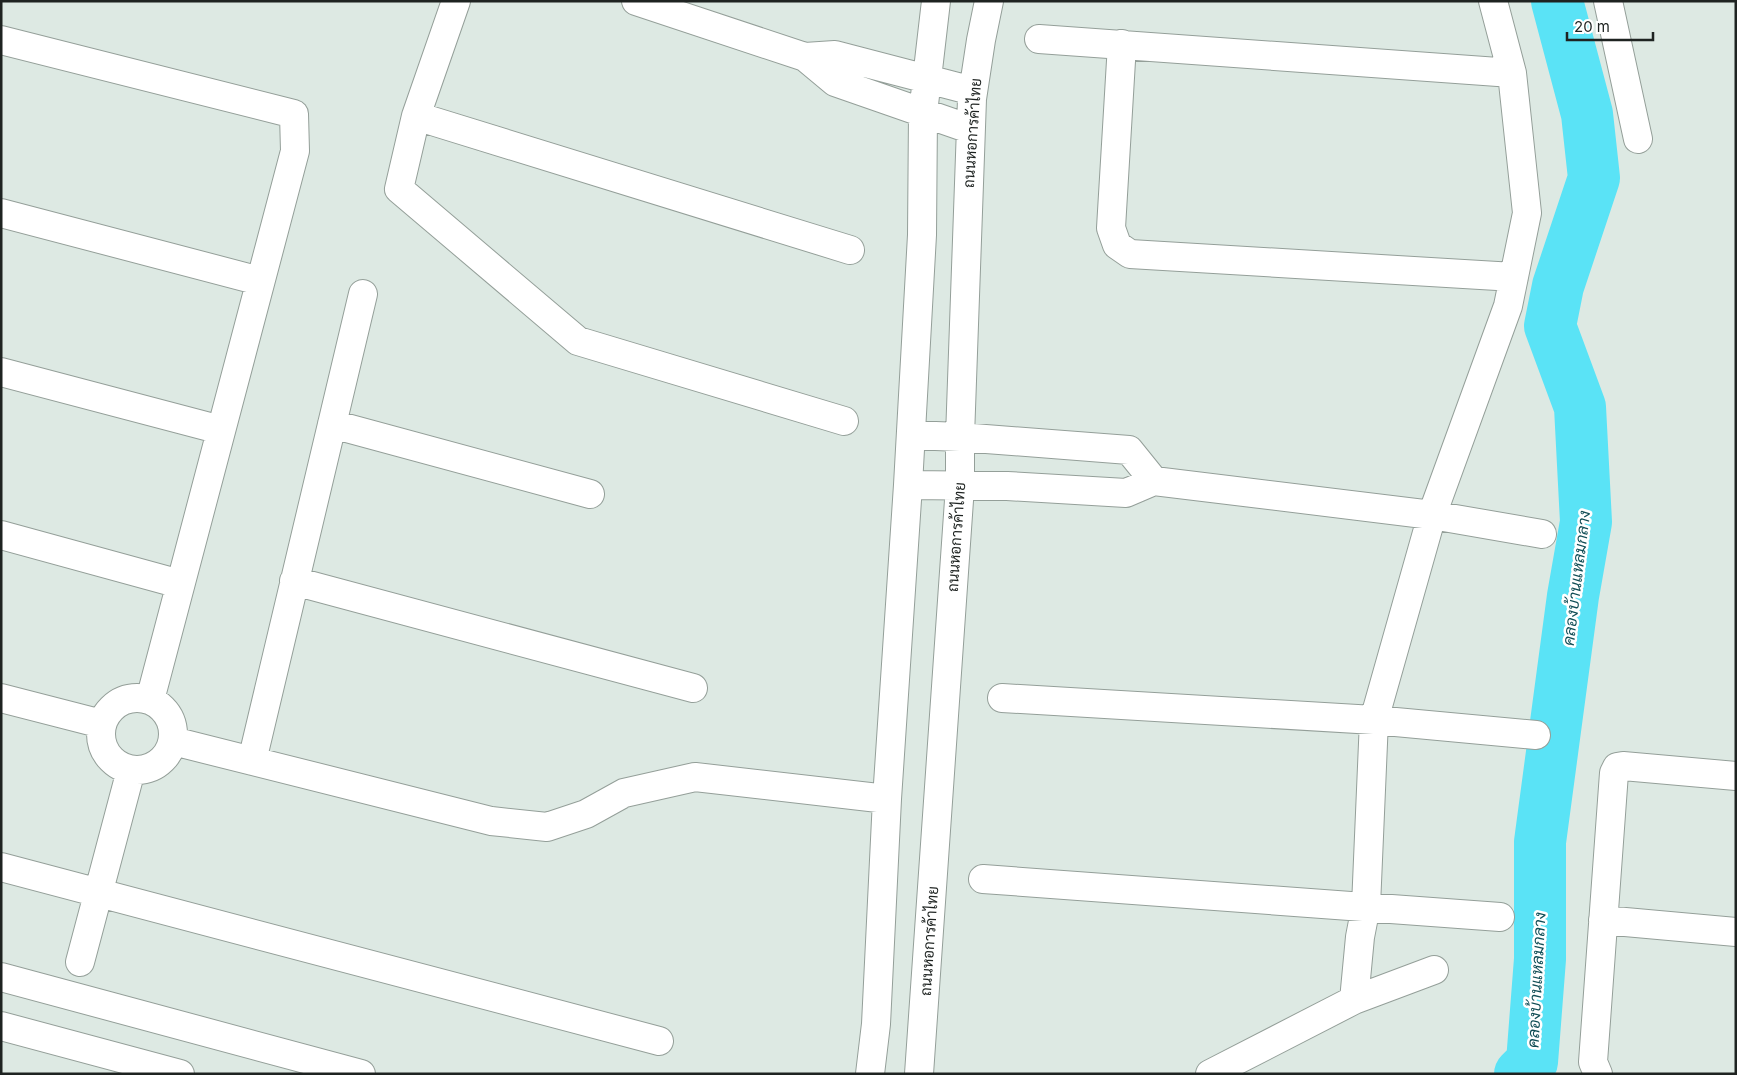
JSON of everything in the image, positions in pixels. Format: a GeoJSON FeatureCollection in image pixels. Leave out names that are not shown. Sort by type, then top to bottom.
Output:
{"type":"FeatureCollection","features":[{"type":"Feature","properties":{"kind":"street"},"geometry":{"type":"LineString","coordinates":[[456,1],[416,116],[399,189],[578,341],[844,421]]}},
{"type":"Feature","properties":{"kind":"street"},"geometry":{"type":"LineString","coordinates":[[636,1],[805,58],[835,82],[970,128]]}},
{"type":"Feature","properties":{"kind":"street"},"geometry":{"type":"LineString","coordinates":[[870,1074],[876,1024],[887,800],[911,435],[922,235],[923,113],[936,1]]}},
{"type":"Feature","properties":{"kind":"street","name":"ถนนหอการค้าไทย"},"geometry":{"type":"LineString","coordinates":[[919,1074],[960,486],[970,128],[980,40],[989,1]]}},
{"type":"Feature","properties":{"kind":"street"},"geometry":{"type":"LineString","coordinates":[[1354,1000],[1360,937],[1366,906],[1374,720],[1432,515],[1508,306],[1527,213],[1512,73],[1493,1]]}},
{"type":"Feature","properties":{"kind":"street"},"geometry":{"type":"LineString","coordinates":[[1608,1],[1638,139]]}},
{"type":"Feature","properties":{"kind":"street"},"geometry":{"type":"LineString","coordinates":[[1039,39],[1512,73]]}},
{"type":"Feature","properties":{"kind":"street"},"geometry":{"type":"LineString","coordinates":[[1,40],[294,114],[295,151],[150,700]]}},
{"type":"Feature","properties":{"kind":"street"},"geometry":{"type":"LineString","coordinates":[[1122,44],[1111,228],[1117,245],[1130,254],[1514,277]]}},
{"type":"Feature","properties":{"kind":"street"},"geometry":{"type":"LineString","coordinates":[[805,58],[834,55],[973,91]]}},
{"type":"Feature","properties":{"kind":"street"},"geometry":{"type":"LineString","coordinates":[[416,116],[850,250]]}},
{"type":"Feature","properties":{"kind":"street"},"geometry":{"type":"LineString","coordinates":[[1,213],[260,282]]}},
{"type":"Feature","properties":{"kind":"street"},"geometry":{"type":"LineString","coordinates":[[252,761],[363,294]]}},
{"type":"Feature","properties":{"kind":"street"},"geometry":{"type":"LineString","coordinates":[[1,372],[221,430]]}},
{"type":"Feature","properties":{"kind":"street"},"geometry":{"type":"LineString","coordinates":[[332,424],[590,494]]}},
{"type":"Feature","properties":{"kind":"street"},"geometry":{"type":"LineString","coordinates":[[911,435],[1129,450],[1154,481]]}},
{"type":"Feature","properties":{"kind":"street"},"geometry":{"type":"LineString","coordinates":[[908,485],[1007,486],[1126,492],[1154,481],[1432,515],[1542,534]]}},
{"type":"Feature","properties":{"kind":"street"},"geometry":{"type":"LineString","coordinates":[[1,535],[180,584]]}},
{"type":"Feature","properties":{"kind":"street"},"geometry":{"type":"LineString","coordinates":[[294,581],[693,688]]}},
{"type":"Feature","properties":{"kind":"street"},"geometry":{"type":"LineString","coordinates":[[1,698],[102,724]]}},
{"type":"Feature","properties":{"kind":"street"},"geometry":{"type":"LineString","coordinates":[[1002,698],[1374,720],[1536,735]]}},
{"type":"Feature","properties":{"kind":"street"},"geometry":{"type":"LineString","coordinates":[[126,699],[150,700],[160,706],[168,715],[173,726],[171,749],[155,767],[131,770],[120,766],[110,758],[104,748],[101,736],[102,724],[107,714],[126,699]]}},
{"type":"Feature","properties":{"kind":"street"},"geometry":{"type":"LineString","coordinates":[[173,741],[491,821],[547,826],[586,814],[624,793],[695,777],[887,800]]}},
{"type":"Feature","properties":{"kind":"street"},"geometry":{"type":"LineString","coordinates":[[1598,1074],[1594,1062],[1614,772],[1617,767],[1736,776]]}},
{"type":"Feature","properties":{"kind":"street"},"geometry":{"type":"LineString","coordinates":[[80,962],[131,770]]}},
{"type":"Feature","properties":{"kind":"street"},"geometry":{"type":"LineString","coordinates":[[1,867],[659,1041]]}},
{"type":"Feature","properties":{"kind":"street"},"geometry":{"type":"LineString","coordinates":[[983,878],[1500,917]]}},
{"type":"Feature","properties":{"kind":"street"},"geometry":{"type":"LineString","coordinates":[[1603,920],[1736,932]]}},
{"type":"Feature","properties":{"kind":"street"},"geometry":{"type":"LineString","coordinates":[[1210,1074],[1354,1000],[1434,970]]}},
{"type":"Feature","properties":{"kind":"street"},"geometry":{"type":"LineString","coordinates":[[1,977],[361,1074]]}},
{"type":"Feature","properties":{"kind":"street"},"geometry":{"type":"LineString","coordinates":[[1,1026],[180,1074]]}},
{"type":"Feature","properties":{"kind":"waterway","name":"คลองบ้านแหลมกลาง"},"geometry":{"type":"LineString","coordinates":[[1520,1074],[1532,1062],[1540,959],[1540,842],[1573,596],[1586,522],[1580,407],[1550,326],[1558,286],[1594,178],[1587,114],[1557,1]]}}]}
